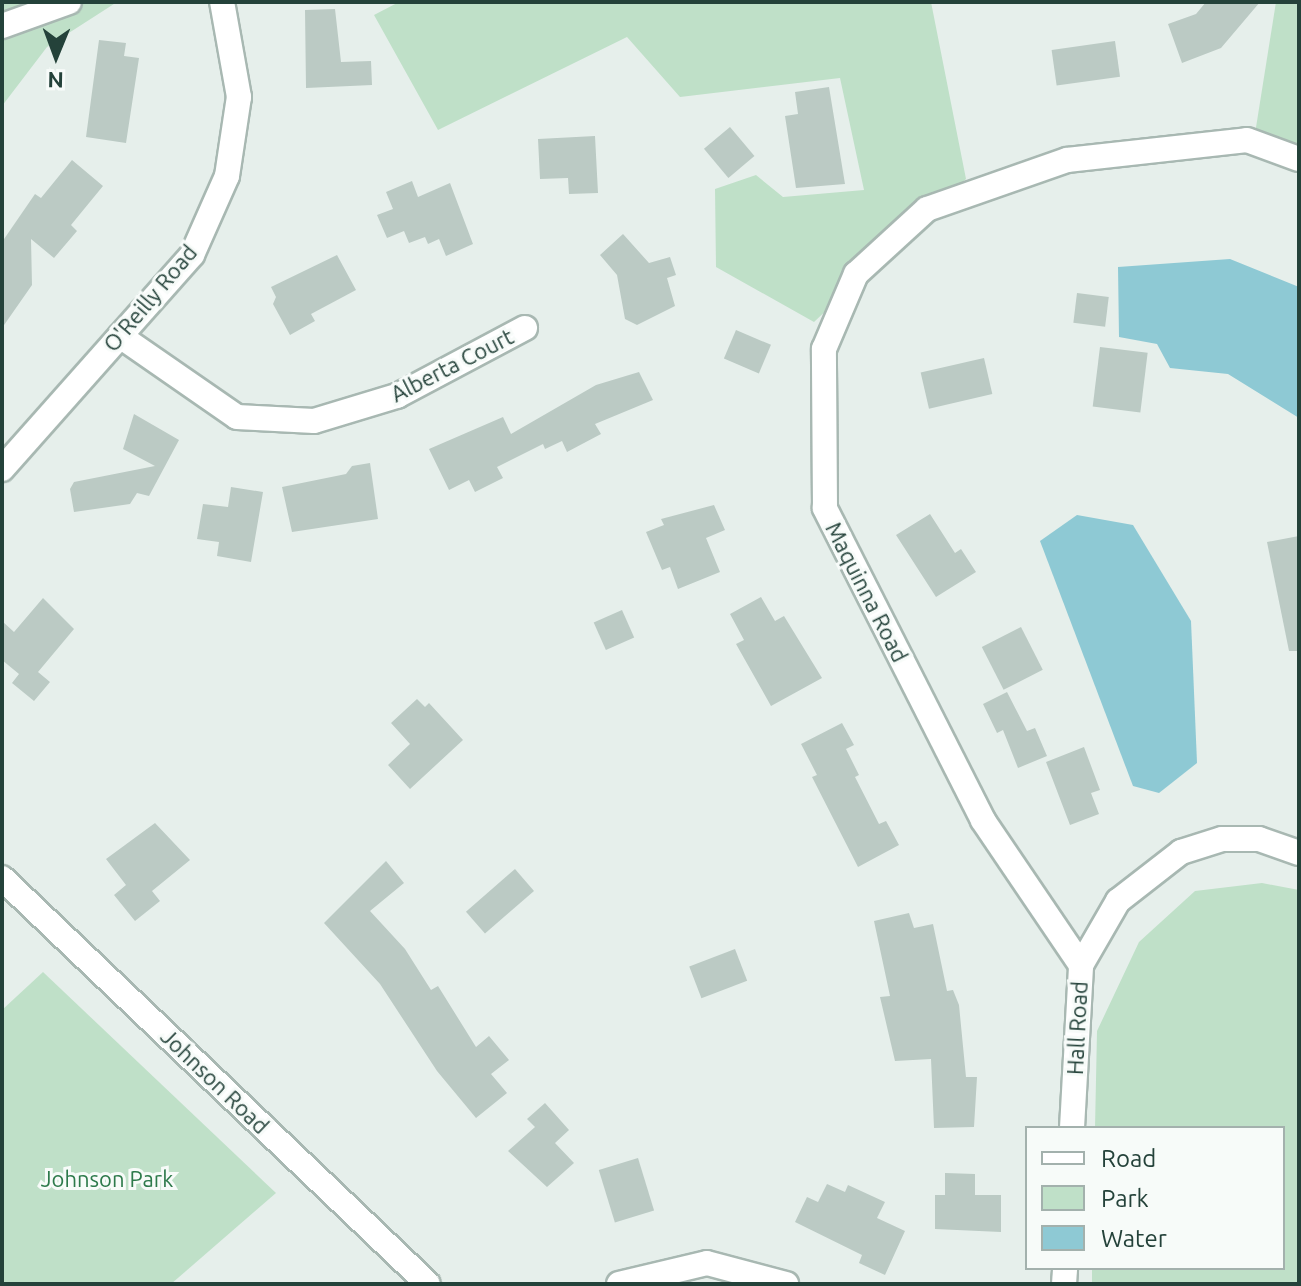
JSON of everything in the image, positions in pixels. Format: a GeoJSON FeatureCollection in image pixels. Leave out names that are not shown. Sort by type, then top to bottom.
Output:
{"type":"FeatureCollection","features":[{"type":"Feature","properties":{"kind":"street"},"geometry":{"type":"LineString","coordinates":[[2,26],[69,2]]}},
{"type":"Feature","properties":{"kind":"street","name":"O'Reilly Road"},"geometry":{"type":"LineString","coordinates":[[2,469],[192,255],[227,176],[239,97],[222,2]]}},
{"type":"Feature","properties":{"kind":"street","name":"Maquinna Road"},"geometry":{"type":"LineString","coordinates":[[1081,965],[983,820],[825,508],[824,349],[856,274],[927,209],[1067,160],[1247,140],[1299,159]]}},
{"type":"Feature","properties":{"kind":"street","name":"Alberta Court"},"geometry":{"type":"LineString","coordinates":[[120,336],[237,417],[314,421],[397,396],[525,328]]}},
{"type":"Feature","properties":{"kind":"street","name":"Hall Road"},"geometry":{"type":"LineString","coordinates":[[1072,1126],[1081,965],[1118,901],[1181,852],[1234,839],[1259,839],[1299,853]]}},
{"type":"Feature","properties":{"kind":"street","name":"Johnson Road"},"geometry":{"type":"LineString","coordinates":[[2,878],[428,1284]]}},
{"type":"Feature","properties":{"kind":"street"},"geometry":{"type":"LineString","coordinates":[[619,1284],[707,1263],[786,1284]]}},
{"type":"Feature","properties":{"kind":"green space"},"geometry":{"type":"Polygon","coordinates":[[[2,2],[117,2],[47,47],[2,106],[2,2]]]}},
{"type":"Feature","properties":{"kind":"green space"},"geometry":{"type":"Polygon","coordinates":[[[399,2],[931,2],[966,179],[814,322],[716,267],[715,189],[756,175],[783,197],[864,190],[840,78],[680,97],[627,37],[438,130],[374,15],[399,2]]]}},
{"type":"Feature","properties":{"kind":"green space"},"geometry":{"type":"Polygon","coordinates":[[[1276,2],[1299,2],[1299,159],[1254,140],[1276,2]]]}},
{"type":"Feature","properties":{"kind":"green space"},"geometry":{"type":"Polygon","coordinates":[[[1262,883],[1299,890],[1299,1284],[1092,1284],[1092,1270],[1285,1270],[1285,1126],[1095,1126],[1097,1031],[1139,942],[1195,891],[1262,883]]]}},
{"type":"Feature","properties":{"kind":"green space","name":"Johnson Park"},"geometry":{"type":"Polygon","coordinates":[[[43,972],[276,1193],[171,1284],[2,1284],[2,1010],[43,972]]]}},
{"type":"Feature","properties":{"kind":"water"},"geometry":{"type":"Polygon","coordinates":[[[1230,259],[1299,287],[1299,418],[1228,374],[1170,368],[1157,344],[1119,337],[1118,267],[1230,259]]]}},
{"type":"Feature","properties":{"kind":"water"},"geometry":{"type":"Polygon","coordinates":[[[1077,515],[1133,525],[1191,621],[1197,763],[1159,793],[1133,786],[1040,541],[1077,515]]]}},
{"type":"Feature","properties":{"kind":"building"},"geometry":{"type":"Polygon","coordinates":[[[1206,2],[1260,2],[1221,48],[1182,63],[1168,24],[1196,14],[1206,2]]]}},
{"type":"Feature","properties":{"kind":"building"},"geometry":{"type":"Polygon","coordinates":[[[335,9],[341,62],[371,61],[372,85],[306,88],[305,10],[335,9]]]}},
{"type":"Feature","properties":{"kind":"building"},"geometry":{"type":"Polygon","coordinates":[[[99,40],[126,43],[124,56],[139,58],[126,143],[86,137],[99,40]]]}},
{"type":"Feature","properties":{"kind":"building"},"geometry":{"type":"Polygon","coordinates":[[[1115,41],[1120,77],[1057,86],[1052,50],[1115,41]]]}},
{"type":"Feature","properties":{"kind":"building"},"geometry":{"type":"Polygon","coordinates":[[[829,87],[845,184],[796,188],[785,116],[798,114],[795,92],[829,87]]]}},
{"type":"Feature","properties":{"kind":"building"},"geometry":{"type":"Polygon","coordinates":[[[730,127],[754,156],[728,178],[704,149],[730,127]]]}},
{"type":"Feature","properties":{"kind":"building"},"geometry":{"type":"Polygon","coordinates":[[[595,136],[598,193],[569,194],[568,178],[540,179],[538,139],[595,136]]]}},
{"type":"Feature","properties":{"kind":"building"},"geometry":{"type":"Polygon","coordinates":[[[72,160],[103,186],[71,225],[77,231],[54,258],[31,239],[32,285],[2,328],[2,242],[35,194],[41,198],[72,160]]]}},
{"type":"Feature","properties":{"kind":"building"},"geometry":{"type":"Polygon","coordinates":[[[412,181],[418,197],[450,183],[473,244],[446,256],[439,239],[428,244],[425,237],[409,243],[404,231],[387,238],[377,215],[393,209],[386,192],[412,181]]]}},
{"type":"Feature","properties":{"kind":"building"},"geometry":{"type":"Polygon","coordinates":[[[623,234],[649,263],[670,257],[676,275],[667,278],[675,306],[637,325],[625,319],[617,275],[600,255],[623,234]]]}},
{"type":"Feature","properties":{"kind":"building"},"geometry":{"type":"Polygon","coordinates":[[[337,255],[356,290],[311,314],[315,321],[290,335],[273,304],[276,297],[271,287],[337,255]]]}},
{"type":"Feature","properties":{"kind":"building"},"geometry":{"type":"Polygon","coordinates":[[[1077,293],[1109,297],[1105,327],[1073,323],[1077,293]]]}},
{"type":"Feature","properties":{"kind":"building"},"geometry":{"type":"Polygon","coordinates":[[[736,330],[771,345],[759,373],[724,359],[736,330]]]}},
{"type":"Feature","properties":{"kind":"building"},"geometry":{"type":"Polygon","coordinates":[[[1100,347],[1148,353],[1140,412],[1093,407],[1100,347]]]}},
{"type":"Feature","properties":{"kind":"building"},"geometry":{"type":"Polygon","coordinates":[[[984,358],[992,394],[929,409],[921,373],[984,358]]]}},
{"type":"Feature","properties":{"kind":"building"},"geometry":{"type":"Polygon","coordinates":[[[639,372],[653,400],[595,424],[601,434],[567,452],[562,441],[545,449],[543,444],[497,467],[503,478],[475,492],[469,480],[449,490],[429,449],[503,417],[511,434],[596,385],[639,372]]]}},
{"type":"Feature","properties":{"kind":"building"},"geometry":{"type":"Polygon","coordinates":[[[134,414],[179,440],[149,496],[137,493],[130,504],[74,512],[70,489],[74,482],[155,466],[123,449],[134,414]]]}},
{"type":"Feature","properties":{"kind":"building"},"geometry":{"type":"Polygon","coordinates":[[[370,463],[378,519],[292,532],[282,487],[346,474],[352,466],[370,463]]]}},
{"type":"Feature","properties":{"kind":"building"},"geometry":{"type":"Polygon","coordinates":[[[231,487],[263,492],[251,562],[217,556],[219,542],[197,539],[203,504],[228,507],[231,487]]]}},
{"type":"Feature","properties":{"kind":"building"},"geometry":{"type":"Polygon","coordinates":[[[714,505],[725,530],[706,538],[720,572],[678,589],[670,567],[662,570],[646,532],[664,525],[661,519],[714,505]]]}},
{"type":"Feature","properties":{"kind":"building"},"geometry":{"type":"Polygon","coordinates":[[[930,514],[955,553],[961,549],[976,572],[936,597],[896,535],[930,514]]]}},
{"type":"Feature","properties":{"kind":"building"},"geometry":{"type":"Polygon","coordinates":[[[1299,536],[1299,651],[1289,651],[1267,542],[1299,536]]]}},
{"type":"Feature","properties":{"kind":"building"},"geometry":{"type":"Polygon","coordinates":[[[761,597],[775,621],[784,616],[822,678],[771,706],[736,644],[744,640],[730,614],[761,597]]]}},
{"type":"Feature","properties":{"kind":"building"},"geometry":{"type":"Polygon","coordinates":[[[43,598],[74,629],[38,672],[50,682],[34,701],[12,683],[19,674],[2,660],[2,621],[14,632],[43,598]]]}},
{"type":"Feature","properties":{"kind":"building"},"geometry":{"type":"Polygon","coordinates":[[[622,610],[634,637],[606,650],[594,623],[622,610]]]}},
{"type":"Feature","properties":{"kind":"building"},"geometry":{"type":"Polygon","coordinates":[[[1021,627],[1043,670],[1004,690],[982,647],[1021,627]]]}},
{"type":"Feature","properties":{"kind":"building"},"geometry":{"type":"Polygon","coordinates":[[[1007,692],[1027,731],[1035,728],[1047,756],[1018,768],[1003,730],[997,733],[983,704],[1007,692]]]}},
{"type":"Feature","properties":{"kind":"building"},"geometry":{"type":"Polygon","coordinates":[[[417,699],[425,707],[429,703],[463,740],[410,789],[388,765],[410,744],[391,723],[417,699]]]}},
{"type":"Feature","properties":{"kind":"building"},"geometry":{"type":"Polygon","coordinates":[[[842,723],[854,745],[846,749],[859,775],[855,777],[879,824],[886,821],[899,845],[858,867],[812,777],[817,775],[801,744],[842,723]]]}},
{"type":"Feature","properties":{"kind":"building"},"geometry":{"type":"Polygon","coordinates":[[[1084,747],[1100,790],[1091,793],[1099,814],[1070,825],[1046,762],[1084,747]]]}},
{"type":"Feature","properties":{"kind":"building"},"geometry":{"type":"Polygon","coordinates":[[[155,823],[190,860],[152,891],[160,901],[135,921],[114,895],[126,885],[106,859],[155,823]]]}},
{"type":"Feature","properties":{"kind":"building"},"geometry":{"type":"Polygon","coordinates":[[[386,861],[404,883],[370,911],[405,949],[431,990],[438,986],[476,1047],[489,1036],[509,1060],[491,1074],[507,1093],[476,1118],[437,1071],[380,984],[324,923],[386,861]]]}},
{"type":"Feature","properties":{"kind":"building"},"geometry":{"type":"Polygon","coordinates":[[[515,869],[534,891],[485,934],[466,912],[515,869]]]}},
{"type":"Feature","properties":{"kind":"building"},"geometry":{"type":"Polygon","coordinates":[[[909,913],[914,928],[933,924],[947,991],[953,990],[959,1005],[966,1077],[977,1077],[974,1127],[934,1128],[931,1059],[895,1061],[880,997],[890,996],[874,921],[909,913]]]}},
{"type":"Feature","properties":{"kind":"building"},"geometry":{"type":"Polygon","coordinates":[[[735,949],[747,981],[701,998],[689,967],[735,949]]]}},
{"type":"Feature","properties":{"kind":"building"},"geometry":{"type":"Polygon","coordinates":[[[545,1103],[569,1130],[555,1143],[574,1163],[547,1187],[508,1151],[535,1127],[527,1119],[545,1103]]]}},
{"type":"Feature","properties":{"kind":"building"},"geometry":{"type":"Polygon","coordinates":[[[638,1158],[654,1211],[615,1223],[599,1170],[638,1158]]]}},
{"type":"Feature","properties":{"kind":"building"},"geometry":{"type":"Polygon","coordinates":[[[945,1173],[975,1174],[975,1195],[1001,1195],[1001,1232],[935,1229],[935,1195],[945,1195],[945,1173]]]}},
{"type":"Feature","properties":{"kind":"building"},"geometry":{"type":"Polygon","coordinates":[[[827,1184],[845,1192],[848,1185],[885,1202],[877,1218],[905,1231],[885,1275],[859,1263],[862,1255],[795,1222],[807,1197],[818,1202],[827,1184]]]}}]}
